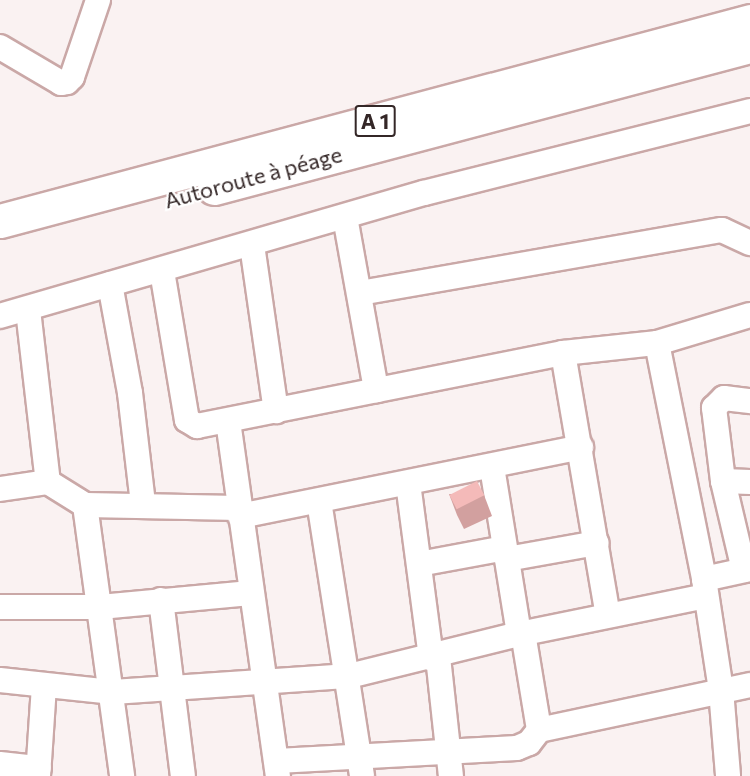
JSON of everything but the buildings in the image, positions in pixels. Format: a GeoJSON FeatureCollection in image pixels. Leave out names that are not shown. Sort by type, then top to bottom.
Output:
{"type":"FeatureCollection","features":[{"type":"Feature","properties":{"kind":"highway","name":"A 1"},"geometry":{"type":"LineString","coordinates":[[0,220],[750,21]]}},
{"type":"Feature","properties":{"kind":"highway","name":"Autoroute à péage"},"geometry":{"type":"LineString","coordinates":[[0,244],[750,46]]}},
{"type":"Feature","properties":{"kind":"street"},"geometry":{"type":"LineString","coordinates":[[0,47],[61,83],[66,82],[72,78],[98,0]]}},
{"type":"Feature","properties":{"kind":"street"},"geometry":{"type":"LineString","coordinates":[[0,316],[252,245],[424,193],[750,111]]}},
{"type":"Feature","properties":{"kind":"street"},"geometry":{"type":"LineString","coordinates":[[345,217],[376,390]]}},
{"type":"Feature","properties":{"kind":"street"},"geometry":{"type":"LineString","coordinates":[[360,293],[722,230],[750,243]]}},
{"type":"Feature","properties":{"kind":"street"},"geometry":{"type":"LineString","coordinates":[[252,245],[276,411]]}},
{"type":"Feature","properties":{"kind":"street"},"geometry":{"type":"LineString","coordinates":[[162,271],[187,420],[197,426],[563,353],[657,343],[750,315]]}},
{"type":"Feature","properties":{"kind":"street"},"geometry":{"type":"LineString","coordinates":[[110,284],[130,393],[144,504]]}},
{"type":"Feature","properties":{"kind":"street"},"geometry":{"type":"LineString","coordinates":[[27,310],[48,482]]}},
{"type":"Feature","properties":{"kind":"street"},"geometry":{"type":"LineString","coordinates":[[657,343],[705,587],[721,690],[728,776]]}},
{"type":"Feature","properties":{"kind":"street"},"geometry":{"type":"LineString","coordinates":[[563,353],[609,615]]}},
{"type":"Feature","properties":{"kind":"street"},"geometry":{"type":"LineString","coordinates":[[0,680],[113,692],[349,676],[435,658],[521,634],[609,615],[705,587],[747,569],[723,481],[719,454],[717,402],[724,398],[750,401]]}},
{"type":"Feature","properties":{"kind":"street"},"geometry":{"type":"LineString","coordinates":[[228,421],[250,593],[278,768],[361,766],[448,751],[518,748],[529,743],[539,730],[750,685]]}},
{"type":"Feature","properties":{"kind":"street"},"geometry":{"type":"LineString","coordinates":[[0,489],[48,482],[85,505],[144,504],[239,512],[320,501],[581,447]]}},
{"type":"Feature","properties":{"kind":"street"},"geometry":{"type":"LineString","coordinates":[[681,461],[719,454]]}},
{"type":"Feature","properties":{"kind":"street"},"geometry":{"type":"LineString","coordinates":[[492,467],[539,730]]}},
{"type":"Feature","properties":{"kind":"street"},"geometry":{"type":"LineString","coordinates":[[723,481],[750,482]]}},
{"type":"Feature","properties":{"kind":"street"},"geometry":{"type":"LineString","coordinates":[[408,483],[451,776]]}},
{"type":"Feature","properties":{"kind":"street"},"geometry":{"type":"LineString","coordinates":[[320,501],[349,676],[361,766]]}},
{"type":"Feature","properties":{"kind":"street"},"geometry":{"type":"LineString","coordinates":[[85,505],[113,692],[122,776]]}},
{"type":"Feature","properties":{"kind":"street"},"geometry":{"type":"LineString","coordinates":[[419,564],[597,543]]}},
{"type":"Feature","properties":{"kind":"street"},"geometry":{"type":"LineString","coordinates":[[0,607],[100,607],[250,593]]}},
{"type":"Feature","properties":{"kind":"street"},"geometry":{"type":"LineString","coordinates":[[161,600],[183,776]]}},
{"type":"Feature","properties":{"kind":"street"},"geometry":{"type":"LineString","coordinates":[[0,764],[39,772],[44,686]]}}]}
